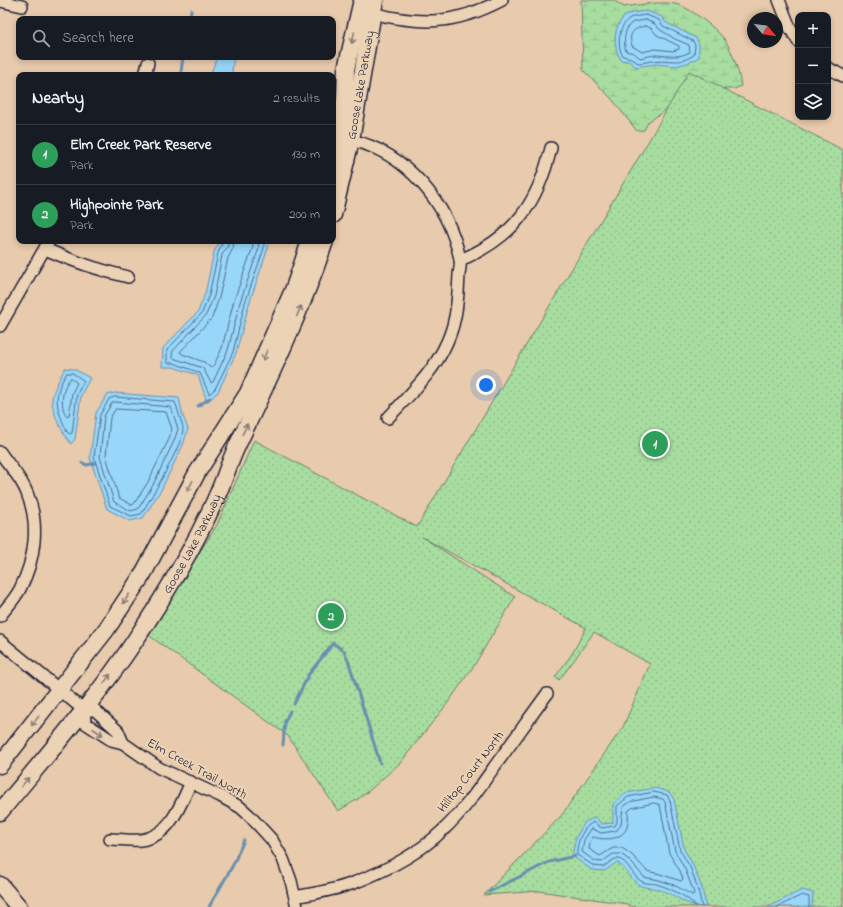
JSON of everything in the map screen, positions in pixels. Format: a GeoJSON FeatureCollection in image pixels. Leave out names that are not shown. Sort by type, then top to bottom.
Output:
{"type":"FeatureCollection","features":[{"type":"Feature","properties":{"kind":"street","name":"Goose Lake Parkway"},"geometry":{"type":"LineString","coordinates":[[336,147],[345,98],[346,69],[362,0]]}},
{"type":"Feature","properties":{"kind":"street"},"geometry":{"type":"LineString","coordinates":[[374,6],[411,21],[434,22],[458,18],[474,13],[502,0]]}},
{"type":"Feature","properties":{"kind":"street"},"geometry":{"type":"LineString","coordinates":[[779,0],[790,28],[795,36]]}},
{"type":"Feature","properties":{"kind":"street"},"geometry":{"type":"LineString","coordinates":[[0,1],[22,6]]}},
{"type":"Feature","properties":{"kind":"street","name":"Goose Lake Parkway"},"geometry":{"type":"LineString","coordinates":[[336,203],[351,140],[374,6]]}},
{"type":"Feature","properties":{"kind":"street"},"geometry":{"type":"LineString","coordinates":[[146,72],[148,63]]}},
{"type":"Feature","properties":{"kind":"street"},"geometry":{"type":"LineString","coordinates":[[831,70],[843,76]]}},
{"type":"Feature","properties":{"kind":"street"},"geometry":{"type":"LineString","coordinates":[[351,140],[368,145],[388,155],[408,169],[425,186],[440,206],[448,223],[460,260],[459,297],[455,320],[447,342],[435,363],[421,382],[388,418]]}},
{"type":"Feature","properties":{"kind":"street"},"geometry":{"type":"LineString","coordinates":[[460,260],[478,253],[497,240],[513,226],[527,209],[538,190],[546,170],[551,148]]}},
{"type":"Feature","properties":{"kind":"street","name":"Goose Lake Parkway"},"geometry":{"type":"LineString","coordinates":[[0,765],[106,630],[143,574],[197,473],[248,393],[294,288],[309,244]]}},
{"type":"Feature","properties":{"kind":"street","name":"Goose Lake Parkway"},"geometry":{"type":"LineString","coordinates":[[0,812],[84,710],[132,644],[161,600],[216,499],[236,450],[272,374],[306,294],[324,244]]}},
{"type":"Feature","properties":{"kind":"street"},"geometry":{"type":"LineString","coordinates":[[0,326],[47,245],[76,262],[128,277]]}},
{"type":"Feature","properties":{"kind":"street"},"geometry":{"type":"LineString","coordinates":[[0,452],[27,492],[32,509],[34,548],[30,566],[20,589],[0,616]]}},
{"type":"Feature","properties":{"kind":"street"},"geometry":{"type":"LineString","coordinates":[[0,641],[84,710]]}},
{"type":"Feature","properties":{"kind":"street","name":"Hilltop Court North"},"geometry":{"type":"LineString","coordinates":[[296,902],[355,882],[384,870],[410,855],[442,832],[478,790],[547,694]]}},
{"type":"Feature","properties":{"kind":"street","name":"Elm Creek Trail North"},"geometry":{"type":"LineString","coordinates":[[123,744],[118,732],[95,710],[84,710],[85,723],[111,740],[123,744],[159,768],[191,782],[240,807],[272,840],[283,859],[291,881],[296,902]]}},
{"type":"Feature","properties":{"kind":"street"},"geometry":{"type":"LineString","coordinates":[[110,839],[140,840],[150,838],[160,833],[168,826],[174,817],[191,782]]}},
{"type":"Feature","properties":{"kind":"street"},"geometry":{"type":"LineString","coordinates":[[0,885],[19,907]]}},
{"type":"Feature","properties":{"kind":"green space"},"geometry":{"type":"Polygon","coordinates":[[[581,0],[613,0],[624,7],[652,3],[666,3],[684,7],[710,25],[725,40],[735,62],[741,86],[734,89],[703,88],[683,98],[648,122],[644,130],[637,131],[611,98],[583,70],[581,0]]]}},
{"type":"Feature","properties":{"kind":"green space"},"geometry":{"type":"Polygon","coordinates":[[[689,71],[843,150],[843,907],[633,907],[627,904],[539,891],[484,895],[561,816],[623,727],[650,664],[594,632],[559,680],[555,677],[572,654],[586,628],[422,537],[515,597],[475,664],[447,704],[400,763],[371,789],[338,811],[288,736],[147,634],[217,525],[254,440],[417,527],[689,71]]]}},
{"type":"Feature","properties":{"kind":"water"},"geometry":{"type":"Polygon","coordinates":[[[647,11],[662,17],[665,22],[696,38],[699,44],[699,57],[688,63],[675,66],[656,64],[636,67],[629,61],[621,60],[615,42],[619,23],[628,14],[647,11]]]}},
{"type":"Feature","properties":{"kind":"water"},"geometry":{"type":"Polygon","coordinates":[[[216,60],[234,60],[232,72],[211,72],[216,60]]]}},
{"type":"Feature","properties":{"kind":"water"},"geometry":{"type":"Polygon","coordinates":[[[218,244],[267,244],[268,248],[249,304],[236,353],[218,392],[207,402],[198,375],[173,367],[162,367],[163,348],[198,312],[205,294],[214,252],[218,244]]]}},
{"type":"Feature","properties":{"kind":"water"},"geometry":{"type":"Polygon","coordinates":[[[65,368],[74,369],[90,378],[81,395],[75,439],[71,444],[56,418],[52,400],[55,388],[65,368]]]}},
{"type":"Feature","properties":{"kind":"water"},"geometry":{"type":"Polygon","coordinates":[[[114,393],[179,398],[188,429],[183,445],[161,490],[143,518],[130,521],[107,509],[90,458],[96,413],[107,395],[114,393]]]}},
{"type":"Feature","properties":{"kind":"water"},"geometry":{"type":"Polygon","coordinates":[[[655,788],[669,792],[674,799],[684,849],[693,865],[702,888],[706,907],[687,903],[655,888],[641,886],[636,883],[617,862],[605,871],[592,870],[572,856],[576,837],[585,822],[596,817],[601,824],[613,823],[613,804],[626,793],[655,788]]]}},
{"type":"Feature","properties":{"kind":"water"},"geometry":{"type":"Polygon","coordinates":[[[802,890],[813,893],[812,907],[768,907],[802,890]]]}},
{"type":"Feature","properties":{"kind":"waterway"},"geometry":{"type":"LineString","coordinates":[[190,16],[191,10]]}},
{"type":"Feature","properties":{"kind":"waterway"},"geometry":{"type":"LineString","coordinates":[[181,72],[183,60]]}},
{"type":"Feature","properties":{"kind":"waterway"},"geometry":{"type":"LineString","coordinates":[[198,406],[210,398]]}},
{"type":"Feature","properties":{"kind":"waterway"},"geometry":{"type":"LineString","coordinates":[[82,463],[87,465],[95,463]]}},
{"type":"Feature","properties":{"kind":"waterway"},"geometry":{"type":"LineString","coordinates":[[294,704],[309,674],[333,643],[344,651],[349,663],[380,763]]}},
{"type":"Feature","properties":{"kind":"waterway"},"geometry":{"type":"LineString","coordinates":[[283,745],[285,721],[290,711]]}},
{"type":"Feature","properties":{"kind":"waterway"},"geometry":{"type":"LineString","coordinates":[[209,907],[233,865],[244,840]]}},
{"type":"Feature","properties":{"kind":"waterway"},"geometry":{"type":"LineString","coordinates":[[489,892],[549,862],[575,856]]}},
{"type":"Feature","properties":{"kind":"place","name":"Elm Creek Park Reserve"},"geometry":{"type":"Point","coordinates":[655,444]}},
{"type":"Feature","properties":{"kind":"place","name":"Highpointe Park"},"geometry":{"type":"Point","coordinates":[331,616]}}]}
